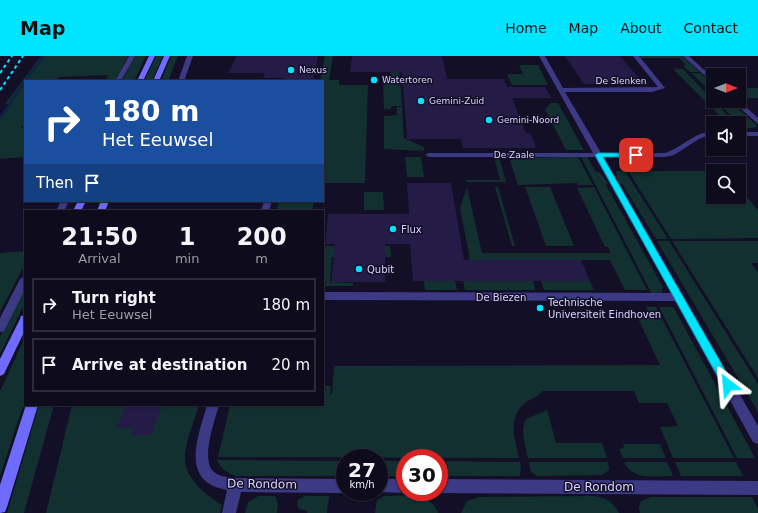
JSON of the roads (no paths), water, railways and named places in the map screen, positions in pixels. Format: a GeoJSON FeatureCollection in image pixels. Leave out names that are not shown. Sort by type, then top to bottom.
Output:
{"type":"FeatureCollection","features":[{"type":"Feature","properties":{"kind":"main road"},"geometry":{"type":"LineString","coordinates":[[140,80],[152,56]]}},
{"type":"Feature","properties":{"kind":"main road"},"geometry":{"type":"LineString","coordinates":[[156,80],[167,56]]}},
{"type":"Feature","properties":{"kind":"main road"},"geometry":{"type":"LineString","coordinates":[[0,371],[24,321]]}},
{"type":"Feature","properties":{"kind":"main road"},"geometry":{"type":"LineString","coordinates":[[0,507],[32,406]]}},
{"type":"Feature","properties":{"kind":"street"},"geometry":{"type":"LineString","coordinates":[[119,80],[132,56]]}},
{"type":"Feature","properties":{"kind":"street"},"geometry":{"type":"LineString","coordinates":[[181,80],[190,56]]}},
{"type":"Feature","properties":{"kind":"street"},"geometry":{"type":"LineString","coordinates":[[542,56],[758,438]]}},
{"type":"Feature","properties":{"kind":"street","name":"De Slenken"},"geometry":{"type":"LineString","coordinates":[[561,90],[652,90],[662,88],[636,56]]}},
{"type":"Feature","properties":{"kind":"street"},"geometry":{"type":"LineString","coordinates":[[686,56],[706,75]]}},
{"type":"Feature","properties":{"kind":"street"},"geometry":{"type":"LineString","coordinates":[[743,108],[758,122]]}},
{"type":"Feature","properties":{"kind":"street","name":"De Zaale"},"geometry":{"type":"LineString","coordinates":[[429,155],[665,155],[676,151],[696,136],[706,134]]}},
{"type":"Feature","properties":{"kind":"street"},"geometry":{"type":"LineString","coordinates":[[746,134],[758,134]]}},
{"type":"Feature","properties":{"kind":"street"},"geometry":{"type":"LineString","coordinates":[[0,328],[24,281]]}},
{"type":"Feature","properties":{"kind":"street","name":"De Biezen"},"geometry":{"type":"LineString","coordinates":[[324,296],[678,297]]}},
{"type":"Feature","properties":{"kind":"street","name":"De Rondom"},"geometry":{"type":"LineString","coordinates":[[213,406],[200,456],[202,467],[211,478],[217,482],[235,485],[336,486]]}},
{"type":"Feature","properties":{"kind":"street"},"geometry":{"type":"LineString","coordinates":[[229,513],[235,485]]}},
{"type":"Feature","properties":{"kind":"street","name":"De Rondom"},"geometry":{"type":"LineString","coordinates":[[448,486],[758,488]]}},
{"type":"Feature","properties":{"kind":"waterway"},"geometry":{"type":"LineString","coordinates":[[26,80],[43,57]]}},
{"type":"Feature","properties":{"kind":"waterway"},"geometry":{"type":"LineString","coordinates":[[0,118],[24,82]]}},
{"type":"Feature","properties":{"kind":"railway"},"geometry":{"type":"LineString","coordinates":[[0,73],[12,56]]}},
{"type":"Feature","properties":{"kind":"railway"},"geometry":{"type":"LineString","coordinates":[[0,90],[23,56]]}},
{"type":"Feature","properties":{"kind":"place","name":"Nexus"},"geometry":{"type":"Point","coordinates":[291,70]}},
{"type":"Feature","properties":{"kind":"place","name":"Watertoren"},"geometry":{"type":"Point","coordinates":[374,80]}},
{"type":"Feature","properties":{"kind":"place","name":"Gemini-Zuid"},"geometry":{"type":"Point","coordinates":[421,101]}},
{"type":"Feature","properties":{"kind":"place","name":"Gemini-Noord"},"geometry":{"type":"Point","coordinates":[489,120]}},
{"type":"Feature","properties":{"kind":"place","name":"Flux"},"geometry":{"type":"Point","coordinates":[393,229]}},
{"type":"Feature","properties":{"kind":"place","name":"Qubit"},"geometry":{"type":"Point","coordinates":[359,269]}},
{"type":"Feature","properties":{"kind":"place","name":"Technische Universiteit Eindhoven"},"geometry":{"type":"Point","coordinates":[540,308]}}]}
